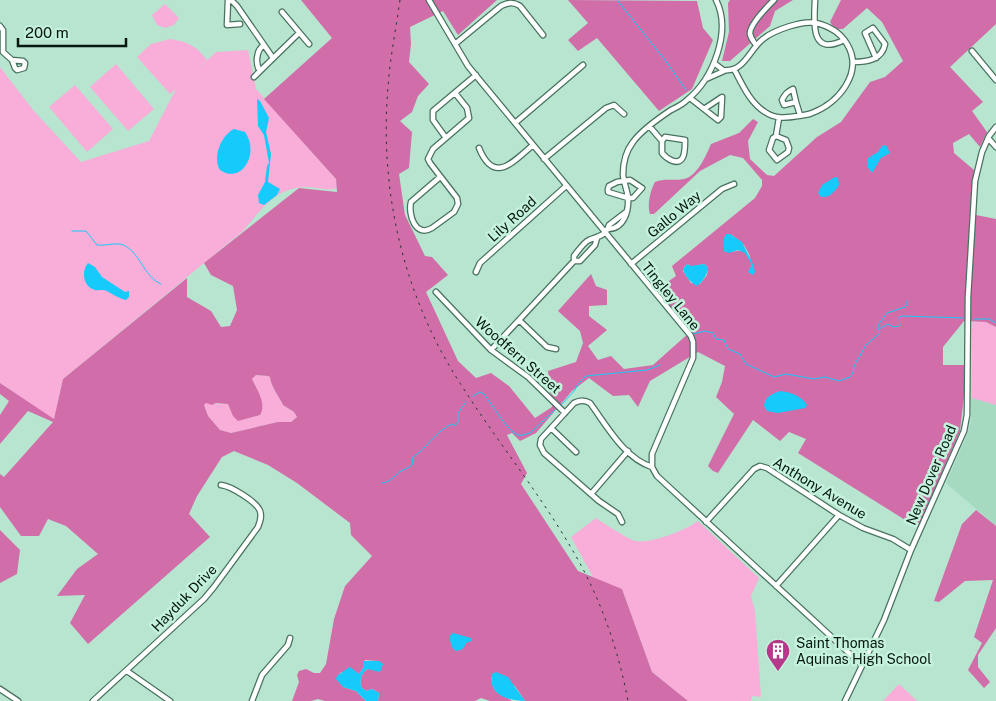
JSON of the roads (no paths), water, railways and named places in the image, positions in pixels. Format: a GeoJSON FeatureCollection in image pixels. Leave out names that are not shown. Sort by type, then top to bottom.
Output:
{"type":"FeatureCollection","features":[{"type":"Feature","properties":{"kind":"street"},"geometry":{"type":"LineString","coordinates":[[229,0],[227,25],[240,24]]}},
{"type":"Feature","properties":{"kind":"street"},"geometry":{"type":"LineString","coordinates":[[229,0],[237,6],[273,58]]}},
{"type":"Feature","properties":{"kind":"street","name":"Tingley Lane"},"geometry":{"type":"LineString","coordinates":[[429,0],[454,44],[476,75],[691,336],[693,358],[653,450],[651,458],[652,467]]}},
{"type":"Feature","properties":{"kind":"street"},"geometry":{"type":"LineString","coordinates":[[491,350],[574,261],[574,256],[589,240],[597,238],[606,231],[609,225],[626,212],[628,198],[624,180],[625,159],[631,145],[666,114],[690,98],[714,63],[722,39],[723,29],[722,16],[716,0]]}},
{"type":"Feature","properties":{"kind":"street"},"geometry":{"type":"LineString","coordinates":[[756,45],[750,31],[774,0]]}},
{"type":"Feature","properties":{"kind":"street"},"geometry":{"type":"LineString","coordinates":[[815,0],[815,34],[817,39],[823,44],[833,45],[844,40]]}},
{"type":"Feature","properties":{"kind":"street"},"geometry":{"type":"LineString","coordinates":[[454,44],[507,3],[516,3],[520,6],[543,35]]}},
{"type":"Feature","properties":{"kind":"street"},"geometry":{"type":"LineString","coordinates":[[282,12],[309,44]]}},
{"type":"Feature","properties":{"kind":"street"},"geometry":{"type":"LineString","coordinates":[[703,81],[713,75],[734,69],[742,64],[756,45],[765,37],[801,23],[815,23],[834,30],[844,40],[853,62],[853,69],[849,80],[838,95],[815,112],[779,118],[766,113],[753,102],[734,69]]}},
{"type":"Feature","properties":{"kind":"street"},"geometry":{"type":"LineString","coordinates":[[0,26],[3,30],[3,52],[12,60]]}},
{"type":"Feature","properties":{"kind":"street"},"geometry":{"type":"LineString","coordinates":[[853,62],[866,62],[876,58],[882,53],[886,44],[873,28],[865,33],[876,58]]}},
{"type":"Feature","properties":{"kind":"street"},"geometry":{"type":"LineString","coordinates":[[254,77],[299,34]]}},
{"type":"Feature","properties":{"kind":"street"},"geometry":{"type":"LineString","coordinates":[[260,71],[256,62],[260,48],[264,45]]}},
{"type":"Feature","properties":{"kind":"street"},"geometry":{"type":"LineString","coordinates":[[972,51],[996,80]]}},
{"type":"Feature","properties":{"kind":"street"},"geometry":{"type":"LineString","coordinates":[[714,63],[718,68],[725,71]]}},
{"type":"Feature","properties":{"kind":"street"},"geometry":{"type":"LineString","coordinates":[[515,123],[582,65]]}},
{"type":"Feature","properties":{"kind":"street"},"geometry":{"type":"LineString","coordinates":[[446,138],[433,120],[432,115],[435,108],[476,75]]}},
{"type":"Feature","properties":{"kind":"street"},"geometry":{"type":"LineString","coordinates":[[440,177],[411,202],[410,209],[418,229],[428,230],[432,228],[454,212],[457,207],[457,198],[428,158],[430,152],[469,118],[467,108],[455,93]]}},
{"type":"Feature","properties":{"kind":"street"},"geometry":{"type":"LineString","coordinates":[[690,98],[704,109],[718,120],[721,117],[722,97],[704,109]]}},
{"type":"Feature","properties":{"kind":"street"},"geometry":{"type":"LineString","coordinates":[[796,102],[800,115]]}},
{"type":"Feature","properties":{"kind":"street"},"geometry":{"type":"LineString","coordinates":[[544,159],[606,108],[614,105],[624,114]]}},
{"type":"Feature","properties":{"kind":"street"},"geometry":{"type":"LineString","coordinates":[[776,136],[786,140],[789,148],[788,152],[777,160],[769,150],[776,136],[779,118]]}},
{"type":"Feature","properties":{"kind":"street"},"geometry":{"type":"LineString","coordinates":[[650,127],[662,140],[662,153],[665,157],[675,161],[683,157],[686,140],[664,137],[662,140]]}},
{"type":"Feature","properties":{"kind":"street","name":"New Dover Road"},"geometry":{"type":"LineString","coordinates":[[844,701],[884,620],[911,550],[960,440],[966,422],[968,297],[975,187],[979,161],[988,138],[996,127]]}},
{"type":"Feature","properties":{"kind":"street"},"geometry":{"type":"LineString","coordinates":[[988,138],[996,147]]}},
{"type":"Feature","properties":{"kind":"street"},"geometry":{"type":"LineString","coordinates":[[479,148],[488,163],[496,168],[501,168],[513,163],[533,146]]}},
{"type":"Feature","properties":{"kind":"street"},"geometry":{"type":"LineString","coordinates":[[624,180],[634,182],[642,188],[635,197],[628,198],[610,192],[608,190],[609,186],[624,180]]}},
{"type":"Feature","properties":{"kind":"street","name":"Gallo Way"},"geometry":{"type":"LineString","coordinates":[[631,264],[722,189],[734,184]]}},
{"type":"Feature","properties":{"kind":"street","name":"Lily Road"},"geometry":{"type":"LineString","coordinates":[[476,272],[480,263],[566,186]]}},
{"type":"Feature","properties":{"kind":"street"},"geometry":{"type":"LineString","coordinates":[[574,261],[580,261],[595,246],[597,238]]}},
{"type":"Feature","properties":{"kind":"street","name":"Woodfern Street"},"geometry":{"type":"LineString","coordinates":[[436,292],[491,350],[528,377],[565,413]]}},
{"type":"Feature","properties":{"kind":"street"},"geometry":{"type":"LineString","coordinates":[[519,320],[547,347],[556,349]]}},
{"type":"Feature","properties":{"kind":"street"},"geometry":{"type":"LineString","coordinates":[[622,522],[618,514],[591,494],[542,450],[540,445],[541,439],[576,402],[583,400],[588,402],[628,451],[642,463],[652,467],[662,482],[862,665]]}},
{"type":"Feature","properties":{"kind":"street"},"geometry":{"type":"LineString","coordinates":[[551,428],[576,452]]}},
{"type":"Feature","properties":{"kind":"street"},"geometry":{"type":"LineString","coordinates":[[591,494],[628,451]]}},
{"type":"Feature","properties":{"kind":"street","name":"Anthony Avenue"},"geometry":{"type":"LineString","coordinates":[[706,522],[754,469],[760,466],[767,468],[838,515],[863,528],[893,538],[911,550]]}},
{"type":"Feature","properties":{"kind":"street","name":"Hayduk Drive"},"geometry":{"type":"LineString","coordinates":[[93,701],[182,621],[214,587],[260,522],[261,513],[257,506],[232,488],[221,485]]}},
{"type":"Feature","properties":{"kind":"street"},"geometry":{"type":"LineString","coordinates":[[776,586],[838,515]]}},
{"type":"Feature","properties":{"kind":"street"},"geometry":{"type":"LineString","coordinates":[[252,701],[262,675],[288,645],[290,638]]}},
{"type":"Feature","properties":{"kind":"street"},"geometry":{"type":"LineString","coordinates":[[127,671],[170,701]]}},
{"type":"Feature","properties":{"kind":"street"},"geometry":{"type":"LineString","coordinates":[[0,689],[18,701]]}},
{"type":"Feature","properties":{"kind":"water"},"geometry":{"type":"Polygon","coordinates":[[[257,99],[269,118],[266,132],[271,154],[268,182],[280,189],[277,195],[264,205],[259,203],[258,195],[265,182],[269,163],[264,135],[258,126],[257,99]]]}},
{"type":"Feature","properties":{"kind":"water"},"geometry":{"type":"Polygon","coordinates":[[[234,129],[245,132],[251,149],[246,165],[242,170],[228,174],[220,170],[217,153],[225,136],[234,129]]]}},
{"type":"Feature","properties":{"kind":"water"},"geometry":{"type":"Polygon","coordinates":[[[886,145],[890,153],[881,158],[872,173],[867,166],[868,158],[878,152],[882,146],[886,145]]]}},
{"type":"Feature","properties":{"kind":"water"},"geometry":{"type":"Polygon","coordinates":[[[835,177],[838,178],[839,185],[829,195],[821,197],[818,193],[822,185],[835,177]]]}},
{"type":"Feature","properties":{"kind":"water"},"geometry":{"type":"Polygon","coordinates":[[[726,234],[730,234],[742,242],[753,264],[755,272],[753,275],[748,272],[752,265],[745,253],[738,250],[729,253],[724,251],[724,238],[726,234]]]}},
{"type":"Feature","properties":{"kind":"water"},"geometry":{"type":"Polygon","coordinates":[[[88,263],[95,267],[102,277],[125,292],[129,291],[129,297],[126,300],[105,290],[96,290],[88,286],[84,278],[84,270],[88,263]]]}},
{"type":"Feature","properties":{"kind":"water"},"geometry":{"type":"Polygon","coordinates":[[[687,264],[691,266],[704,264],[708,267],[705,277],[697,286],[688,279],[683,269],[687,264]]]}},
{"type":"Feature","properties":{"kind":"water"},"geometry":{"type":"Polygon","coordinates":[[[780,391],[795,395],[807,405],[805,408],[778,413],[767,411],[764,406],[767,398],[780,391]]]}},
{"type":"Feature","properties":{"kind":"water"},"geometry":{"type":"Polygon","coordinates":[[[453,633],[471,638],[472,641],[456,651],[451,643],[450,636],[453,633]]]}},
{"type":"Feature","properties":{"kind":"water"},"geometry":{"type":"Polygon","coordinates":[[[363,661],[379,661],[383,664],[380,672],[367,669],[361,679],[361,687],[366,691],[372,689],[379,693],[378,701],[366,701],[356,691],[343,687],[336,679],[337,676],[350,667],[359,674],[363,668],[363,661]]]}},
{"type":"Feature","properties":{"kind":"water"},"geometry":{"type":"Polygon","coordinates":[[[496,672],[508,677],[525,701],[512,700],[496,692],[491,681],[492,674],[496,672]]]}},
{"type":"Feature","properties":{"kind":"waterway"},"geometry":{"type":"LineString","coordinates":[[617,0],[665,60],[686,90]]}},
{"type":"Feature","properties":{"kind":"waterway"},"geometry":{"type":"LineString","coordinates":[[72,231],[86,231],[97,245],[120,244],[126,247],[132,251],[150,275],[161,284]]}},
{"type":"Feature","properties":{"kind":"waterway"},"geometry":{"type":"LineString","coordinates":[[878,329],[878,325],[887,313],[905,307],[907,301]]}},
{"type":"Feature","properties":{"kind":"waterway"},"geometry":{"type":"LineString","coordinates":[[693,334],[705,331],[713,333],[716,339],[724,340],[728,349],[740,354],[746,364],[774,377],[786,374],[814,379],[825,377],[839,381],[850,377],[866,345],[880,333],[879,329],[888,324],[893,327],[900,326],[899,317],[963,318]]}},
{"type":"Feature","properties":{"kind":"waterway"},"geometry":{"type":"LineString","coordinates":[[974,319],[989,319],[996,323]]}},
{"type":"Feature","properties":{"kind":"waterway"},"geometry":{"type":"LineString","coordinates":[[561,405],[586,376],[647,370],[660,365]]}},
{"type":"Feature","properties":{"kind":"waterway"},"geometry":{"type":"LineString","coordinates":[[473,396],[480,392],[484,394],[509,429],[518,435],[530,433],[555,410]]}},
{"type":"Feature","properties":{"kind":"waterway"},"geometry":{"type":"LineString","coordinates":[[382,483],[390,480],[412,465],[412,458],[446,427],[452,424],[455,426],[458,422],[458,413],[466,402]]}},
{"type":"Feature","properties":{"kind":"railway"},"geometry":{"type":"LineString","coordinates":[[400,0],[389,76],[386,122],[387,158],[396,228],[416,296],[446,360],[558,527],[583,568],[607,623],[628,701]]}},
{"type":"Feature","properties":{"kind":"place","name":"Saint Thomas Aquinas High School"},"geometry":{"type":"Point","coordinates":[778,672]}}]}
